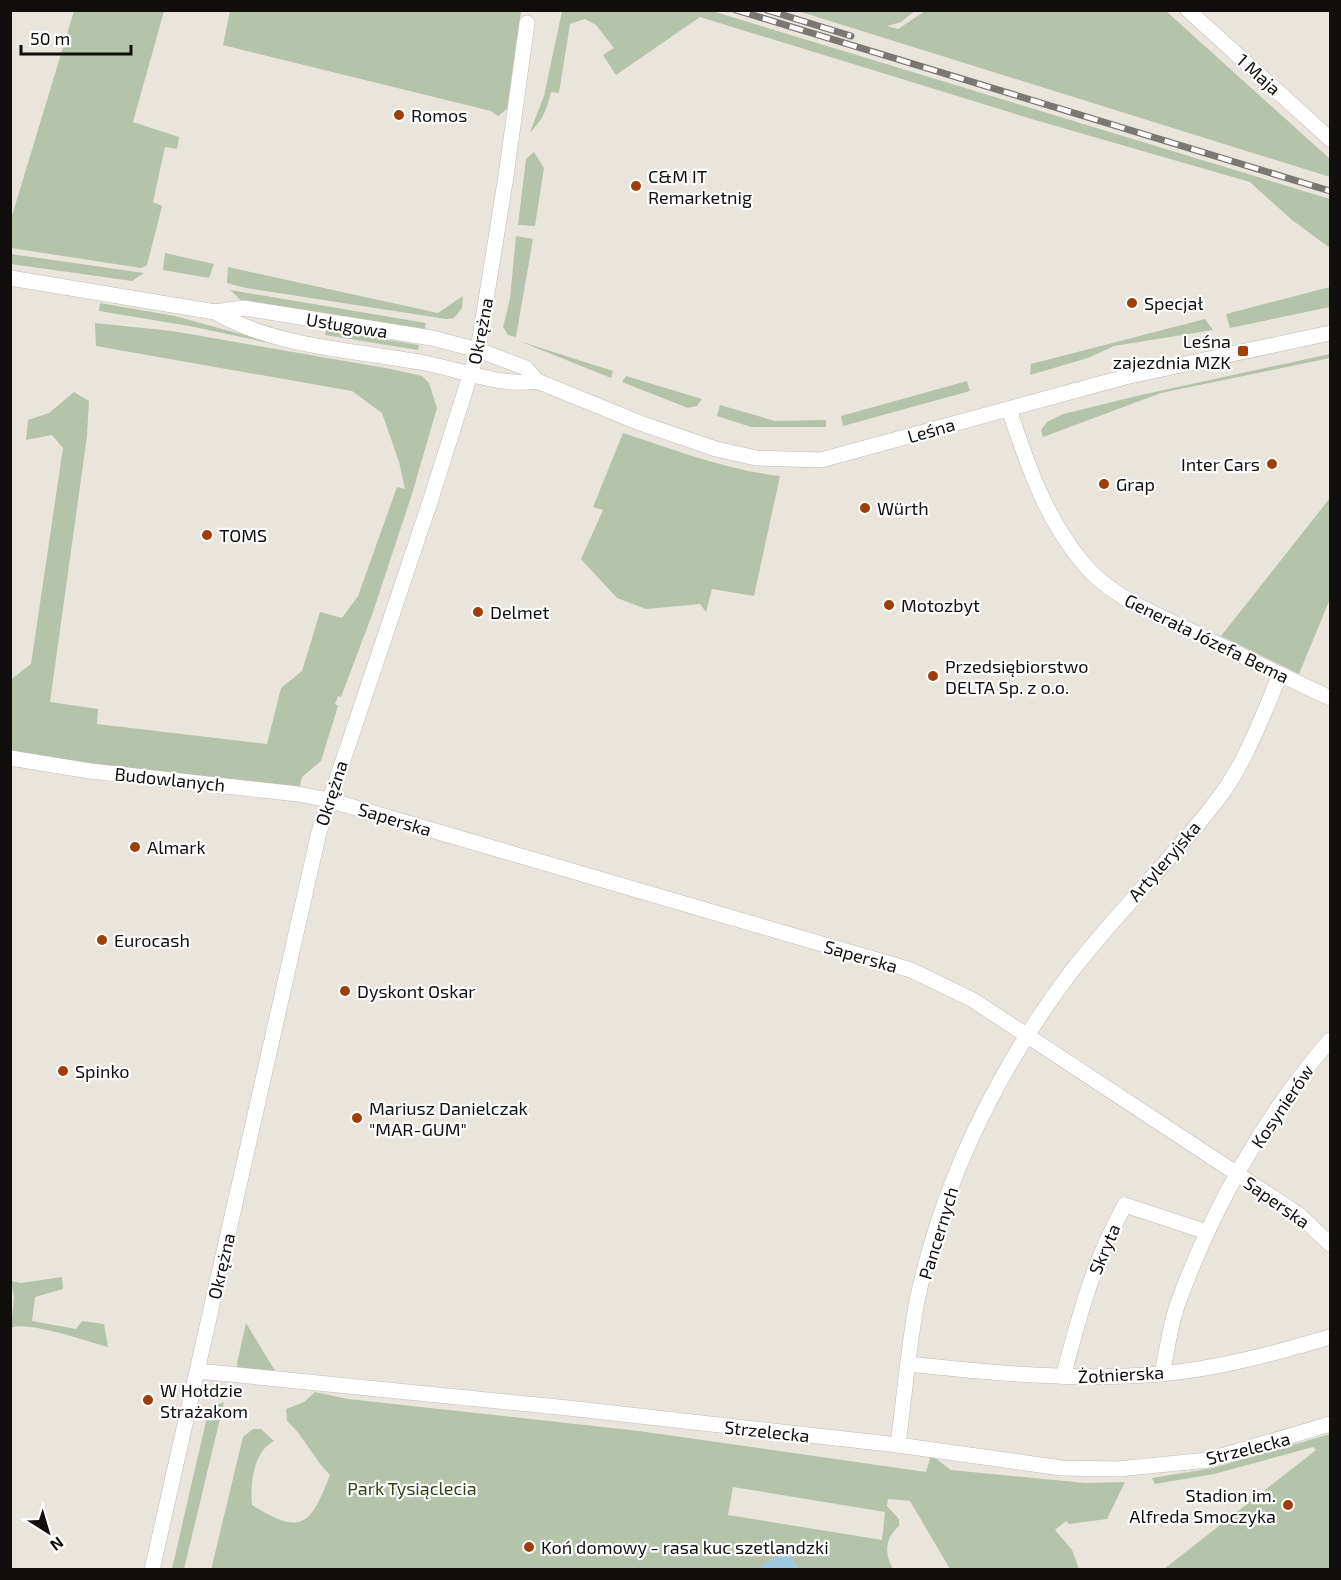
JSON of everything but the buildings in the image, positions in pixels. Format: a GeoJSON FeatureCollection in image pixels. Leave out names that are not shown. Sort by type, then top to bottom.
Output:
{"type":"FeatureCollection","features":[{"type":"Feature","properties":{"kind":"street","name":"1 Maja"},"geometry":{"type":"LineString","coordinates":[[1188,10],[1330,139]]}},
{"type":"Feature","properties":{"kind":"street","name":"Okrężna"},"geometry":{"type":"LineString","coordinates":[[152,1569],[309,870],[329,800],[472,375],[506,176],[527,23]]}},
{"type":"Feature","properties":{"kind":"street","name":"Usługowa"},"geometry":{"type":"LineString","coordinates":[[10,278],[215,312],[244,308],[432,338],[478,350]]}},
{"type":"Feature","properties":{"kind":"street","name":"Usługowa"},"geometry":{"type":"LineString","coordinates":[[215,312],[240,326],[301,342],[426,363],[472,375]]}},
{"type":"Feature","properties":{"kind":"street","name":"Leśna"},"geometry":{"type":"LineString","coordinates":[[478,350],[526,368],[537,381],[640,423],[716,448],[756,458],[821,460],[1187,362],[1330,333]]}},
{"type":"Feature","properties":{"kind":"street","name":"Leśna"},"geometry":{"type":"LineString","coordinates":[[472,375],[520,384],[537,381]]}},
{"type":"Feature","properties":{"kind":"street","name":"Generała Józefa Bema"},"geometry":{"type":"LineString","coordinates":[[1010,409],[1028,466],[1045,503],[1061,532],[1094,575],[1127,599],[1330,698]]}},
{"type":"Feature","properties":{"kind":"street","name":"Artyleryjska"},"geometry":{"type":"LineString","coordinates":[[1028,1036],[1070,974],[1102,934],[1216,803],[1244,759],[1280,675]]}},
{"type":"Feature","properties":{"kind":"street","name":"Budowlanych"},"geometry":{"type":"LineString","coordinates":[[10,758],[90,771],[329,800]]}},
{"type":"Feature","properties":{"kind":"street","name":"Saperska"},"geometry":{"type":"LineString","coordinates":[[329,800],[911,970],[973,1000],[1298,1214],[1330,1244]]}},
{"type":"Feature","properties":{"kind":"street","name":"Pancernych"},"geometry":{"type":"LineString","coordinates":[[898,1445],[917,1306],[956,1176],[999,1082],[1028,1036]]}},
{"type":"Feature","properties":{"kind":"street","name":"Kosynierów"},"geometry":{"type":"LineString","coordinates":[[1237,1175],[1301,1074],[1330,1040]]}},
{"type":"Feature","properties":{"kind":"street"},"geometry":{"type":"LineString","coordinates":[[1162,1374],[1177,1305],[1208,1232],[1237,1175]]}},
{"type":"Feature","properties":{"kind":"street","name":"Skryta"},"geometry":{"type":"LineString","coordinates":[[1063,1377],[1081,1308],[1103,1247],[1125,1205],[1208,1232]]}},
{"type":"Feature","properties":{"kind":"street","name":"Żołnierska"},"geometry":{"type":"LineString","coordinates":[[908,1364],[1026,1376],[1162,1374],[1271,1354],[1330,1337]]}},
{"type":"Feature","properties":{"kind":"street","name":"Strzelecka"},"geometry":{"type":"LineString","coordinates":[[198,1371],[568,1408],[898,1445],[1061,1468],[1118,1469],[1208,1460],[1315,1431],[1330,1424]]}},
{"type":"Feature","properties":{"kind":"green space"},"geometry":{"type":"Polygon","coordinates":[[[74,11],[164,11],[133,122],[179,137],[177,149],[165,147],[153,202],[162,206],[147,265],[141,268],[11,248],[11,219],[74,11]]]}},
{"type":"Feature","properties":{"kind":"green space"},"geometry":{"type":"Polygon","coordinates":[[[230,11],[521,11],[507,109],[498,116],[491,111],[223,45],[230,11]]]}},
{"type":"Feature","properties":{"kind":"green space"},"geometry":{"type":"Polygon","coordinates":[[[562,11],[712,11],[1330,199],[1330,248],[1292,220],[1250,182],[1035,120],[700,17],[616,75],[603,55],[614,48],[596,25],[585,19],[570,24],[559,93],[551,92],[544,114],[530,132],[544,96],[562,11]]]}},
{"type":"Feature","properties":{"kind":"green space"},"geometry":{"type":"Polygon","coordinates":[[[798,11],[915,11],[901,22],[887,26],[898,29],[925,11],[1166,11],[1330,159],[1330,177],[798,11]]]}},
{"type":"Feature","properties":{"kind":"green space"},"geometry":{"type":"Polygon","coordinates":[[[534,152],[544,168],[535,226],[518,225],[526,159],[534,152]]]}},
{"type":"Feature","properties":{"kind":"green space"},"geometry":{"type":"Polygon","coordinates":[[[516,236],[533,239],[516,337],[508,335],[503,327],[510,299],[516,236]]]}},
{"type":"Feature","properties":{"kind":"green space"},"geometry":{"type":"Polygon","coordinates":[[[165,253],[214,264],[209,278],[163,270],[165,253]]]}},
{"type":"Feature","properties":{"kind":"green space"},"geometry":{"type":"Polygon","coordinates":[[[11,254],[144,273],[132,281],[11,264],[11,254]]]}},
{"type":"Feature","properties":{"kind":"green space"},"geometry":{"type":"Polygon","coordinates":[[[228,267],[438,313],[463,296],[462,308],[454,318],[446,319],[246,288],[227,283],[228,267]]]}},
{"type":"Feature","properties":{"kind":"green space"},"geometry":{"type":"Polygon","coordinates":[[[1330,287],[1330,307],[1230,328],[1226,314],[1330,287]]]}},
{"type":"Feature","properties":{"kind":"green space"},"geometry":{"type":"Polygon","coordinates":[[[230,290],[426,323],[425,329],[241,300],[230,290]]]}},
{"type":"Feature","properties":{"kind":"green space"},"geometry":{"type":"Polygon","coordinates":[[[100,303],[175,316],[284,346],[189,326],[99,311],[100,303]]]}},
{"type":"Feature","properties":{"kind":"green space"},"geometry":{"type":"Polygon","coordinates":[[[1205,319],[1213,330],[1114,346],[1088,358],[1030,375],[1031,364],[1205,319]]]}},
{"type":"Feature","properties":{"kind":"green space"},"geometry":{"type":"Polygon","coordinates":[[[95,323],[172,331],[391,369],[422,376],[429,383],[437,408],[412,494],[372,615],[341,697],[338,696],[335,704],[338,706],[321,761],[302,777],[298,794],[11,758],[10,680],[31,664],[63,448],[52,435],[26,440],[28,420],[49,413],[74,392],[89,401],[87,436],[50,702],[98,709],[97,724],[267,744],[281,688],[302,671],[320,612],[342,618],[358,596],[397,487],[405,489],[399,462],[382,413],[352,391],[96,346],[95,323]]]}},
{"type":"Feature","properties":{"kind":"green space"},"geometry":{"type":"Polygon","coordinates":[[[326,330],[419,345],[418,350],[325,335],[326,330]]]}},
{"type":"Feature","properties":{"kind":"green space"},"geometry":{"type":"Polygon","coordinates":[[[519,341],[613,371],[611,378],[519,341]]]}},
{"type":"Feature","properties":{"kind":"green space"},"geometry":{"type":"Polygon","coordinates":[[[1330,354],[1330,358],[1161,393],[1043,437],[1041,430],[1047,422],[1063,414],[1330,354]]]}},
{"type":"Feature","properties":{"kind":"green space"},"geometry":{"type":"Polygon","coordinates":[[[626,376],[702,399],[697,406],[688,408],[622,382],[626,376]]]}},
{"type":"Feature","properties":{"kind":"green space"},"geometry":{"type":"Polygon","coordinates":[[[967,381],[970,391],[843,426],[841,416],[967,381]]]}},
{"type":"Feature","properties":{"kind":"green space"},"geometry":{"type":"Polygon","coordinates":[[[720,405],[775,421],[826,420],[826,427],[751,427],[717,416],[720,405]]]}},
{"type":"Feature","properties":{"kind":"green space"},"geometry":{"type":"Polygon","coordinates":[[[623,433],[720,464],[780,476],[754,596],[712,589],[706,612],[700,604],[646,609],[617,598],[581,559],[603,510],[593,507],[623,433]]]}},
{"type":"Feature","properties":{"kind":"green space"},"geometry":{"type":"Polygon","coordinates":[[[1330,498],[1330,599],[1299,674],[1221,636],[1330,498]]]}},
{"type":"Feature","properties":{"kind":"green space"},"geometry":{"type":"Polygon","coordinates":[[[62,1277],[63,1289],[35,1297],[32,1321],[76,1329],[82,1321],[104,1324],[108,1347],[43,1329],[19,1326],[11,1328],[14,1298],[11,1281],[21,1283],[62,1277]]]}},
{"type":"Feature","properties":{"kind":"green space"},"geometry":{"type":"Polygon","coordinates":[[[246,1323],[280,1379],[238,1375],[237,1363],[246,1323]]]}},
{"type":"Feature","properties":{"kind":"green space","name":"Park Tysiąclecia"},"geometry":{"type":"Polygon","coordinates":[[[315,1392],[348,1399],[639,1431],[926,1472],[931,1455],[951,1470],[1085,1483],[1125,1482],[1107,1519],[1069,1524],[1066,1521],[1055,1530],[1072,1550],[1079,1569],[950,1569],[910,1501],[888,1499],[887,1506],[899,1519],[899,1526],[887,1546],[888,1558],[893,1569],[798,1569],[787,1551],[756,1570],[211,1570],[243,1437],[253,1429],[261,1429],[274,1441],[261,1453],[254,1469],[252,1505],[282,1521],[293,1523],[302,1521],[316,1506],[330,1475],[287,1421],[286,1409],[304,1402],[315,1392]],[[733,1487],[728,1515],[882,1540],[885,1512],[733,1487]]]}},
{"type":"Feature","properties":{"kind":"green space"},"geometry":{"type":"Polygon","coordinates":[[[224,1402],[184,1569],[172,1569],[209,1408],[224,1402]]]}},
{"type":"Feature","properties":{"kind":"green space","name":"Stadion im. Alfreda Smoczyka"},"geometry":{"type":"Polygon","coordinates":[[[1330,1434],[1330,1569],[1164,1569],[1316,1450],[1313,1447],[1214,1474],[1155,1484],[1152,1478],[1213,1468],[1330,1434]]]}},
{"type":"Feature","properties":{"kind":"water"},"geometry":{"type":"Polygon","coordinates":[[[787,1551],[798,1569],[756,1569],[787,1551]]]}},
{"type":"Feature","properties":{"kind":"railway"},"geometry":{"type":"LineString","coordinates":[[736,10],[1330,191]]}},
{"type":"Feature","properties":{"kind":"railway"},"geometry":{"type":"LineString","coordinates":[[767,10],[851,36]]}},
{"type":"Feature","properties":{"kind":"place","name":"Romos"},"geometry":{"type":"Point","coordinates":[399,115]}},
{"type":"Feature","properties":{"kind":"place","name":"C&M IT Remarketnig"},"geometry":{"type":"Point","coordinates":[636,186]}},
{"type":"Feature","properties":{"kind":"place","name":"Specjał"},"geometry":{"type":"Point","coordinates":[1132,303]}},
{"type":"Feature","properties":{"kind":"place","name":"Leśna zajezdnia MZK"},"geometry":{"type":"Point","coordinates":[1243,351]}},
{"type":"Feature","properties":{"kind":"place","name":"Inter Cars"},"geometry":{"type":"Point","coordinates":[1272,464]}},
{"type":"Feature","properties":{"kind":"place","name":"Grap"},"geometry":{"type":"Point","coordinates":[1104,484]}},
{"type":"Feature","properties":{"kind":"place","name":"Würth"},"geometry":{"type":"Point","coordinates":[865,508]}},
{"type":"Feature","properties":{"kind":"place","name":"TOMS"},"geometry":{"type":"Point","coordinates":[207,535]}},
{"type":"Feature","properties":{"kind":"place","name":"Motozbyt"},"geometry":{"type":"Point","coordinates":[889,605]}},
{"type":"Feature","properties":{"kind":"place","name":"Delmet"},"geometry":{"type":"Point","coordinates":[478,612]}},
{"type":"Feature","properties":{"kind":"place","name":"Przedsiębiorstwo DELTA Sp. z o.o."},"geometry":{"type":"Point","coordinates":[933,676]}},
{"type":"Feature","properties":{"kind":"place","name":"Almark"},"geometry":{"type":"Point","coordinates":[135,847]}},
{"type":"Feature","properties":{"kind":"place","name":"Eurocash"},"geometry":{"type":"Point","coordinates":[102,940]}},
{"type":"Feature","properties":{"kind":"place","name":"Dyskont Oskar"},"geometry":{"type":"Point","coordinates":[345,991]}},
{"type":"Feature","properties":{"kind":"place","name":"Spinko"},"geometry":{"type":"Point","coordinates":[63,1071]}},
{"type":"Feature","properties":{"kind":"place","name":"Mariusz Danielczak \"MAR-GUM\""},"geometry":{"type":"Point","coordinates":[357,1118]}},
{"type":"Feature","properties":{"kind":"place","name":"W Hołdzie Strażakom"},"geometry":{"type":"Point","coordinates":[148,1400]}},
{"type":"Feature","properties":{"kind":"place","name":"Stadion im. Alfreda Smoczyka"},"geometry":{"type":"Point","coordinates":[1288,1505]}},
{"type":"Feature","properties":{"kind":"place","name":"Koń domowy - rasa kuc szetlandzki"},"geometry":{"type":"Point","coordinates":[529,1547]}}]}
